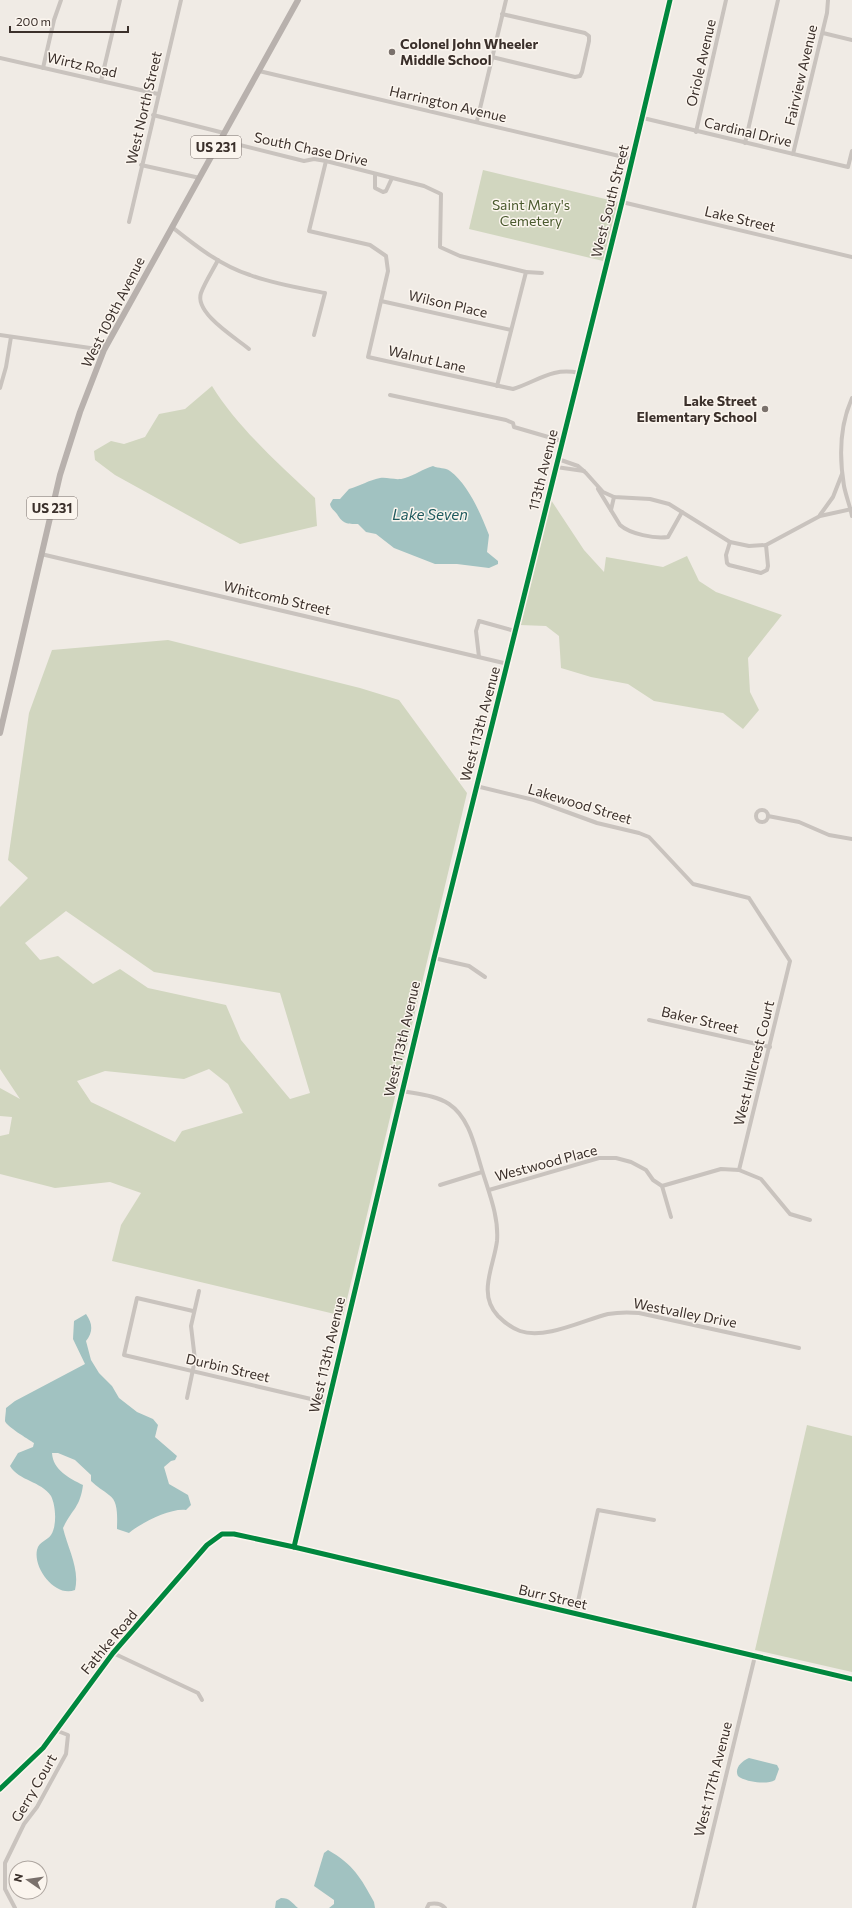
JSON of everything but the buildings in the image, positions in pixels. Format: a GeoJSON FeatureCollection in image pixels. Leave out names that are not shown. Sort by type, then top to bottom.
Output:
{"type":"FeatureCollection","features":[{"type":"Feature","properties":{"kind":"main road","name":"West 109th Avenue"},"geometry":{"type":"LineString","coordinates":[[0,733],[41,554],[69,443],[104,350],[298,0]]}},
{"type":"Feature","properties":{"kind":"street"},"geometry":{"type":"LineString","coordinates":[[43,68],[54,20],[62,0]]}},
{"type":"Feature","properties":{"kind":"street"},"geometry":{"type":"LineString","coordinates":[[102,81],[120,0]]}},
{"type":"Feature","properties":{"kind":"street","name":"West North Street"},"geometry":{"type":"LineString","coordinates":[[129,222],[141,165],[181,0]]}},
{"type":"Feature","properties":{"kind":"street"},"geometry":{"type":"LineString","coordinates":[[477,121],[506,0]]}},
{"type":"Feature","properties":{"kind":"street","name":"West South Street"},"geometry":{"type":"LineString","coordinates":[[571,407],[643,118],[670,0]]}},
{"type":"Feature","properties":{"kind":"street","name":"Oriole Avenue"},"geometry":{"type":"LineString","coordinates":[[696,132],[726,0]]}},
{"type":"Feature","properties":{"kind":"street"},"geometry":{"type":"LineString","coordinates":[[745,143],[778,0]]}},
{"type":"Feature","properties":{"kind":"street","name":"Fairview Avenue"},"geometry":{"type":"LineString","coordinates":[[793,154],[823,33],[828,0]]}},
{"type":"Feature","properties":{"kind":"street"},"geometry":{"type":"LineString","coordinates":[[492,57],[575,77],[580,76],[584,64],[589,41],[588,36],[585,33],[502,14]]}},
{"type":"Feature","properties":{"kind":"street"},"geometry":{"type":"LineString","coordinates":[[823,33],[852,40]]}},
{"type":"Feature","properties":{"kind":"street","name":"Wirtz Road"},"geometry":{"type":"LineString","coordinates":[[0,58],[158,94]]}},
{"type":"Feature","properties":{"kind":"street","name":"Harrington Avenue"},"geometry":{"type":"LineString","coordinates":[[259,71],[477,121],[632,160]]}},
{"type":"Feature","properties":{"kind":"street"},"geometry":{"type":"LineString","coordinates":[[153,115],[224,133]]}},
{"type":"Feature","properties":{"kind":"street","name":"Cardinal Drive"},"geometry":{"type":"LineString","coordinates":[[643,118],[696,132],[848,167],[852,151]]}},
{"type":"Feature","properties":{"kind":"street","name":"South Chase Drive"},"geometry":{"type":"LineString","coordinates":[[220,140],[304,161],[314,159],[326,161],[424,186],[441,194],[440,247],[460,256],[526,272],[542,272]]}},
{"type":"Feature","properties":{"kind":"street","name":"Walnut Lane"},"geometry":{"type":"LineString","coordinates":[[326,161],[309,231],[370,245],[386,256],[388,271],[368,357],[513,389],[528,384],[551,373],[565,370],[579,373]]}},
{"type":"Feature","properties":{"kind":"street"},"geometry":{"type":"LineString","coordinates":[[141,165],[200,178]]}},
{"type":"Feature","properties":{"kind":"street","name":"South Chase Drive"},"geometry":{"type":"LineString","coordinates":[[375,174],[375,188],[378,192],[383,192],[386,190],[392,178]]}},
{"type":"Feature","properties":{"kind":"street","name":"Lake Street"},"geometry":{"type":"LineString","coordinates":[[622,202],[852,257]]}},
{"type":"Feature","properties":{"kind":"street"},"geometry":{"type":"LineString","coordinates":[[172,227],[201,250],[250,276],[324,293],[314,335]]}},
{"type":"Feature","properties":{"kind":"street"},"geometry":{"type":"LineString","coordinates":[[218,260],[201,293],[202,306],[207,315],[249,349]]}},
{"type":"Feature","properties":{"kind":"street"},"geometry":{"type":"LineString","coordinates":[[497,386],[526,272]]}},
{"type":"Feature","properties":{"kind":"street","name":"Wilson Place"},"geometry":{"type":"LineString","coordinates":[[381,300],[511,330]]}},
{"type":"Feature","properties":{"kind":"street"},"geometry":{"type":"LineString","coordinates":[[0,335],[104,350]]}},
{"type":"Feature","properties":{"kind":"street"},"geometry":{"type":"LineString","coordinates":[[0,388],[6,367],[11,337]]}},
{"type":"Feature","properties":{"kind":"street"},"geometry":{"type":"LineString","coordinates":[[390,395],[506,420],[512,423],[514,427],[562,441]]}},
{"type":"Feature","properties":{"kind":"street"},"geometry":{"type":"LineString","coordinates":[[852,398],[844,418],[840,437],[844,488],[852,516]]}},
{"type":"Feature","properties":{"kind":"street","name":"113th Avenue"},"geometry":{"type":"LineString","coordinates":[[539,538],[571,407]]}},
{"type":"Feature","properties":{"kind":"street"},"geometry":{"type":"LineString","coordinates":[[558,459],[584,471],[603,492],[614,497],[650,499],[668,504],[730,542],[749,546],[766,545],[820,516],[851,509]]}},
{"type":"Feature","properties":{"kind":"street"},"geometry":{"type":"LineString","coordinates":[[556,467],[584,471]]}},
{"type":"Feature","properties":{"kind":"street"},"geometry":{"type":"LineString","coordinates":[[820,516],[833,497],[842,472]]}},
{"type":"Feature","properties":{"kind":"street"},"geometry":{"type":"LineString","coordinates":[[595,484],[624,529],[662,538],[668,537],[682,512]]}},
{"type":"Feature","properties":{"kind":"street"},"geometry":{"type":"LineString","coordinates":[[611,510],[614,497]]}},
{"type":"Feature","properties":{"kind":"street","name":"West 113th Avenue"},"geometry":{"type":"LineString","coordinates":[[294,1547],[434,958],[539,538]]}},
{"type":"Feature","properties":{"kind":"street"},"geometry":{"type":"LineString","coordinates":[[730,542],[726,555],[727,563],[729,565],[760,573],[767,570],[768,566],[766,545]]}},
{"type":"Feature","properties":{"kind":"street","name":"Whitcomb Street"},"geometry":{"type":"LineString","coordinates":[[41,554],[508,664]]}},
{"type":"Feature","properties":{"kind":"street"},"geometry":{"type":"LineString","coordinates":[[479,657],[476,631],[479,621],[515,631]]}},
{"type":"Feature","properties":{"kind":"street","name":"Lakewood Street"},"geometry":{"type":"LineString","coordinates":[[476,786],[534,800],[597,823],[649,837],[693,884],[749,898],[790,961]]}},
{"type":"Feature","properties":{"kind":"street"},"geometry":{"type":"LineString","coordinates":[[768,816],[799,822],[828,836],[852,839]]}},
{"type":"Feature","properties":{"kind":"street"},"geometry":{"type":"LineString","coordinates":[[434,958],[469,966],[485,977]]}},
{"type":"Feature","properties":{"kind":"street","name":"West Hillcrest Court"},"geometry":{"type":"LineString","coordinates":[[739,1170],[790,961]]}},
{"type":"Feature","properties":{"kind":"street","name":"Baker Street"},"geometry":{"type":"LineString","coordinates":[[649,1020],[770,1047]]}},
{"type":"Feature","properties":{"kind":"street","name":"Westvalley Drive"},"geometry":{"type":"LineString","coordinates":[[402,1091],[430,1096],[449,1104],[462,1118],[472,1136],[482,1172],[489,1190],[496,1225],[496,1241],[488,1280],[490,1304],[494,1312],[505,1323],[520,1331],[534,1334],[609,1314],[626,1312],[646,1313],[799,1348]]}},
{"type":"Feature","properties":{"kind":"street","name":"Westwood Place"},"geometry":{"type":"LineString","coordinates":[[489,1190],[599,1158],[616,1158],[631,1162],[646,1170],[654,1180],[662,1186],[671,1217]]}},
{"type":"Feature","properties":{"kind":"street"},"geometry":{"type":"LineString","coordinates":[[662,1186],[721,1169],[739,1170],[761,1179],[790,1214],[810,1220]]}},
{"type":"Feature","properties":{"kind":"street"},"geometry":{"type":"LineString","coordinates":[[440,1185],[482,1172]]}},
{"type":"Feature","properties":{"kind":"street"},"geometry":{"type":"LineString","coordinates":[[187,1398],[193,1371],[195,1350],[191,1326],[193,1311],[199,1291]]}},
{"type":"Feature","properties":{"kind":"street","name":"Durbin Street"},"geometry":{"type":"LineString","coordinates":[[193,1311],[137,1298],[124,1355],[328,1403]]}},
{"type":"Feature","properties":{"kind":"street"},"geometry":{"type":"LineString","coordinates":[[575,1614],[598,1510],[654,1520]]}},
{"type":"Feature","properties":{"kind":"street","name":"Fathke Road"},"geometry":{"type":"LineString","coordinates":[[0,1789],[43,1748],[113,1653],[214,1539],[222,1534],[248,1537]]}},
{"type":"Feature","properties":{"kind":"street","name":"Burr Street"},"geometry":{"type":"LineString","coordinates":[[248,1537],[852,1679]]}},
{"type":"Feature","properties":{"kind":"street"},"geometry":{"type":"LineString","coordinates":[[113,1653],[198,1693],[202,1700]]}},
{"type":"Feature","properties":{"kind":"street","name":"West 117th Avenue"},"geometry":{"type":"LineString","coordinates":[[694,1908],[755,1656]]}},
{"type":"Feature","properties":{"kind":"street","name":"Gerry Court"},"geometry":{"type":"LineString","coordinates":[[15,1908],[5,1889],[5,1863],[24,1824],[37,1807],[66,1754],[68,1735],[55,1730]]}},
{"type":"Feature","properties":{"kind":"street"},"geometry":{"type":"LineString","coordinates":[[427,1908],[429,1904],[433,1903],[445,1908]]}},
{"type":"Feature","properties":{"kind":"green space","name":"Saint Mary's Cemetery"},"geometry":{"type":"Polygon","coordinates":[[[483,170],[618,202],[603,261],[469,229],[483,170]]]}},
{"type":"Feature","properties":{"kind":"green space"},"geometry":{"type":"Polygon","coordinates":[[[212,386],[234,417],[273,459],[315,498],[317,526],[240,544],[115,475],[95,460],[94,451],[111,441],[124,444],[145,437],[159,414],[185,409],[212,386]]]}},
{"type":"Feature","properties":{"kind":"green space"},"geometry":{"type":"Polygon","coordinates":[[[551,500],[584,550],[604,572],[606,557],[663,567],[687,556],[699,581],[716,592],[782,615],[748,658],[750,692],[759,710],[743,729],[723,713],[654,701],[628,684],[591,677],[561,668],[559,636],[546,626],[520,625],[551,500]]]}},
{"type":"Feature","properties":{"kind":"green space"},"geometry":{"type":"Polygon","coordinates":[[[168,640],[360,688],[399,700],[467,793],[343,1316],[112,1261],[121,1225],[141,1193],[110,1182],[55,1188],[0,1174],[0,1136],[9,1134],[12,1117],[0,1116],[0,1088],[20,1099],[0,1069],[0,907],[28,878],[8,860],[29,713],[52,650],[168,640]],[[66,911],[25,943],[40,960],[58,956],[93,984],[120,969],[148,988],[226,1005],[241,1040],[290,1099],[310,1093],[280,993],[154,972],[66,911]],[[209,1069],[184,1079],[105,1071],[77,1081],[91,1102],[175,1142],[182,1131],[243,1113],[228,1084],[209,1069]]]}},
{"type":"Feature","properties":{"kind":"green space"},"geometry":{"type":"Polygon","coordinates":[[[807,1425],[852,1436],[852,1672],[755,1650],[807,1425]]]}},
{"type":"Feature","properties":{"kind":"water","name":"Lake Seven"},"geometry":{"type":"Polygon","coordinates":[[[433,466],[450,471],[469,492],[489,535],[487,552],[498,561],[498,564],[489,568],[457,564],[435,564],[394,548],[376,534],[366,532],[358,524],[343,522],[330,506],[333,499],[340,499],[349,489],[372,480],[380,478],[405,478],[433,466]]]}},
{"type":"Feature","properties":{"kind":"water"},"geometry":{"type":"Polygon","coordinates":[[[86,1314],[91,1325],[91,1331],[86,1341],[91,1360],[99,1373],[112,1386],[119,1398],[137,1412],[153,1419],[158,1425],[155,1437],[177,1456],[175,1460],[171,1461],[164,1467],[169,1484],[188,1495],[191,1505],[186,1510],[172,1511],[156,1517],[129,1533],[117,1529],[117,1510],[112,1498],[91,1481],[91,1475],[75,1460],[58,1453],[52,1453],[55,1464],[59,1469],[67,1476],[83,1485],[78,1504],[63,1528],[76,1574],[75,1590],[68,1591],[60,1590],[47,1580],[42,1573],[37,1558],[38,1547],[51,1535],[53,1531],[55,1510],[53,1500],[47,1491],[42,1487],[19,1475],[10,1466],[18,1453],[33,1447],[34,1443],[9,1426],[5,1419],[6,1408],[15,1401],[85,1364],[73,1339],[74,1321],[86,1314]]]}},
{"type":"Feature","properties":{"kind":"water"},"geometry":{"type":"Polygon","coordinates":[[[749,1758],[777,1765],[779,1769],[775,1780],[771,1782],[756,1782],[746,1780],[738,1776],[737,1770],[739,1765],[749,1758]]]}},
{"type":"Feature","properties":{"kind":"water"},"geometry":{"type":"Polygon","coordinates":[[[328,1850],[337,1855],[356,1872],[374,1902],[375,1908],[329,1908],[334,1904],[334,1900],[314,1886],[324,1853],[328,1850]]]}},
{"type":"Feature","properties":{"kind":"water"},"geometry":{"type":"Polygon","coordinates":[[[281,1898],[289,1900],[298,1908],[275,1908],[276,1901],[281,1898]]]}},
{"type":"Feature","properties":{"kind":"cycle path"},"geometry":{"type":"LineString","coordinates":[[294,1547],[434,958],[622,202],[670,0]]}},
{"type":"Feature","properties":{"kind":"cycle path"},"geometry":{"type":"LineString","coordinates":[[0,1789],[43,1748],[113,1653],[207,1545],[222,1534],[234,1534],[294,1547],[852,1679]]}},
{"type":"Feature","properties":{"kind":"place","name":"Colonel John Wheeler Middle School"},"geometry":{"type":"Point","coordinates":[392,52]}},
{"type":"Feature","properties":{"kind":"place","name":"Lake Street Elementary School"},"geometry":{"type":"Point","coordinates":[765,409]}}]}
